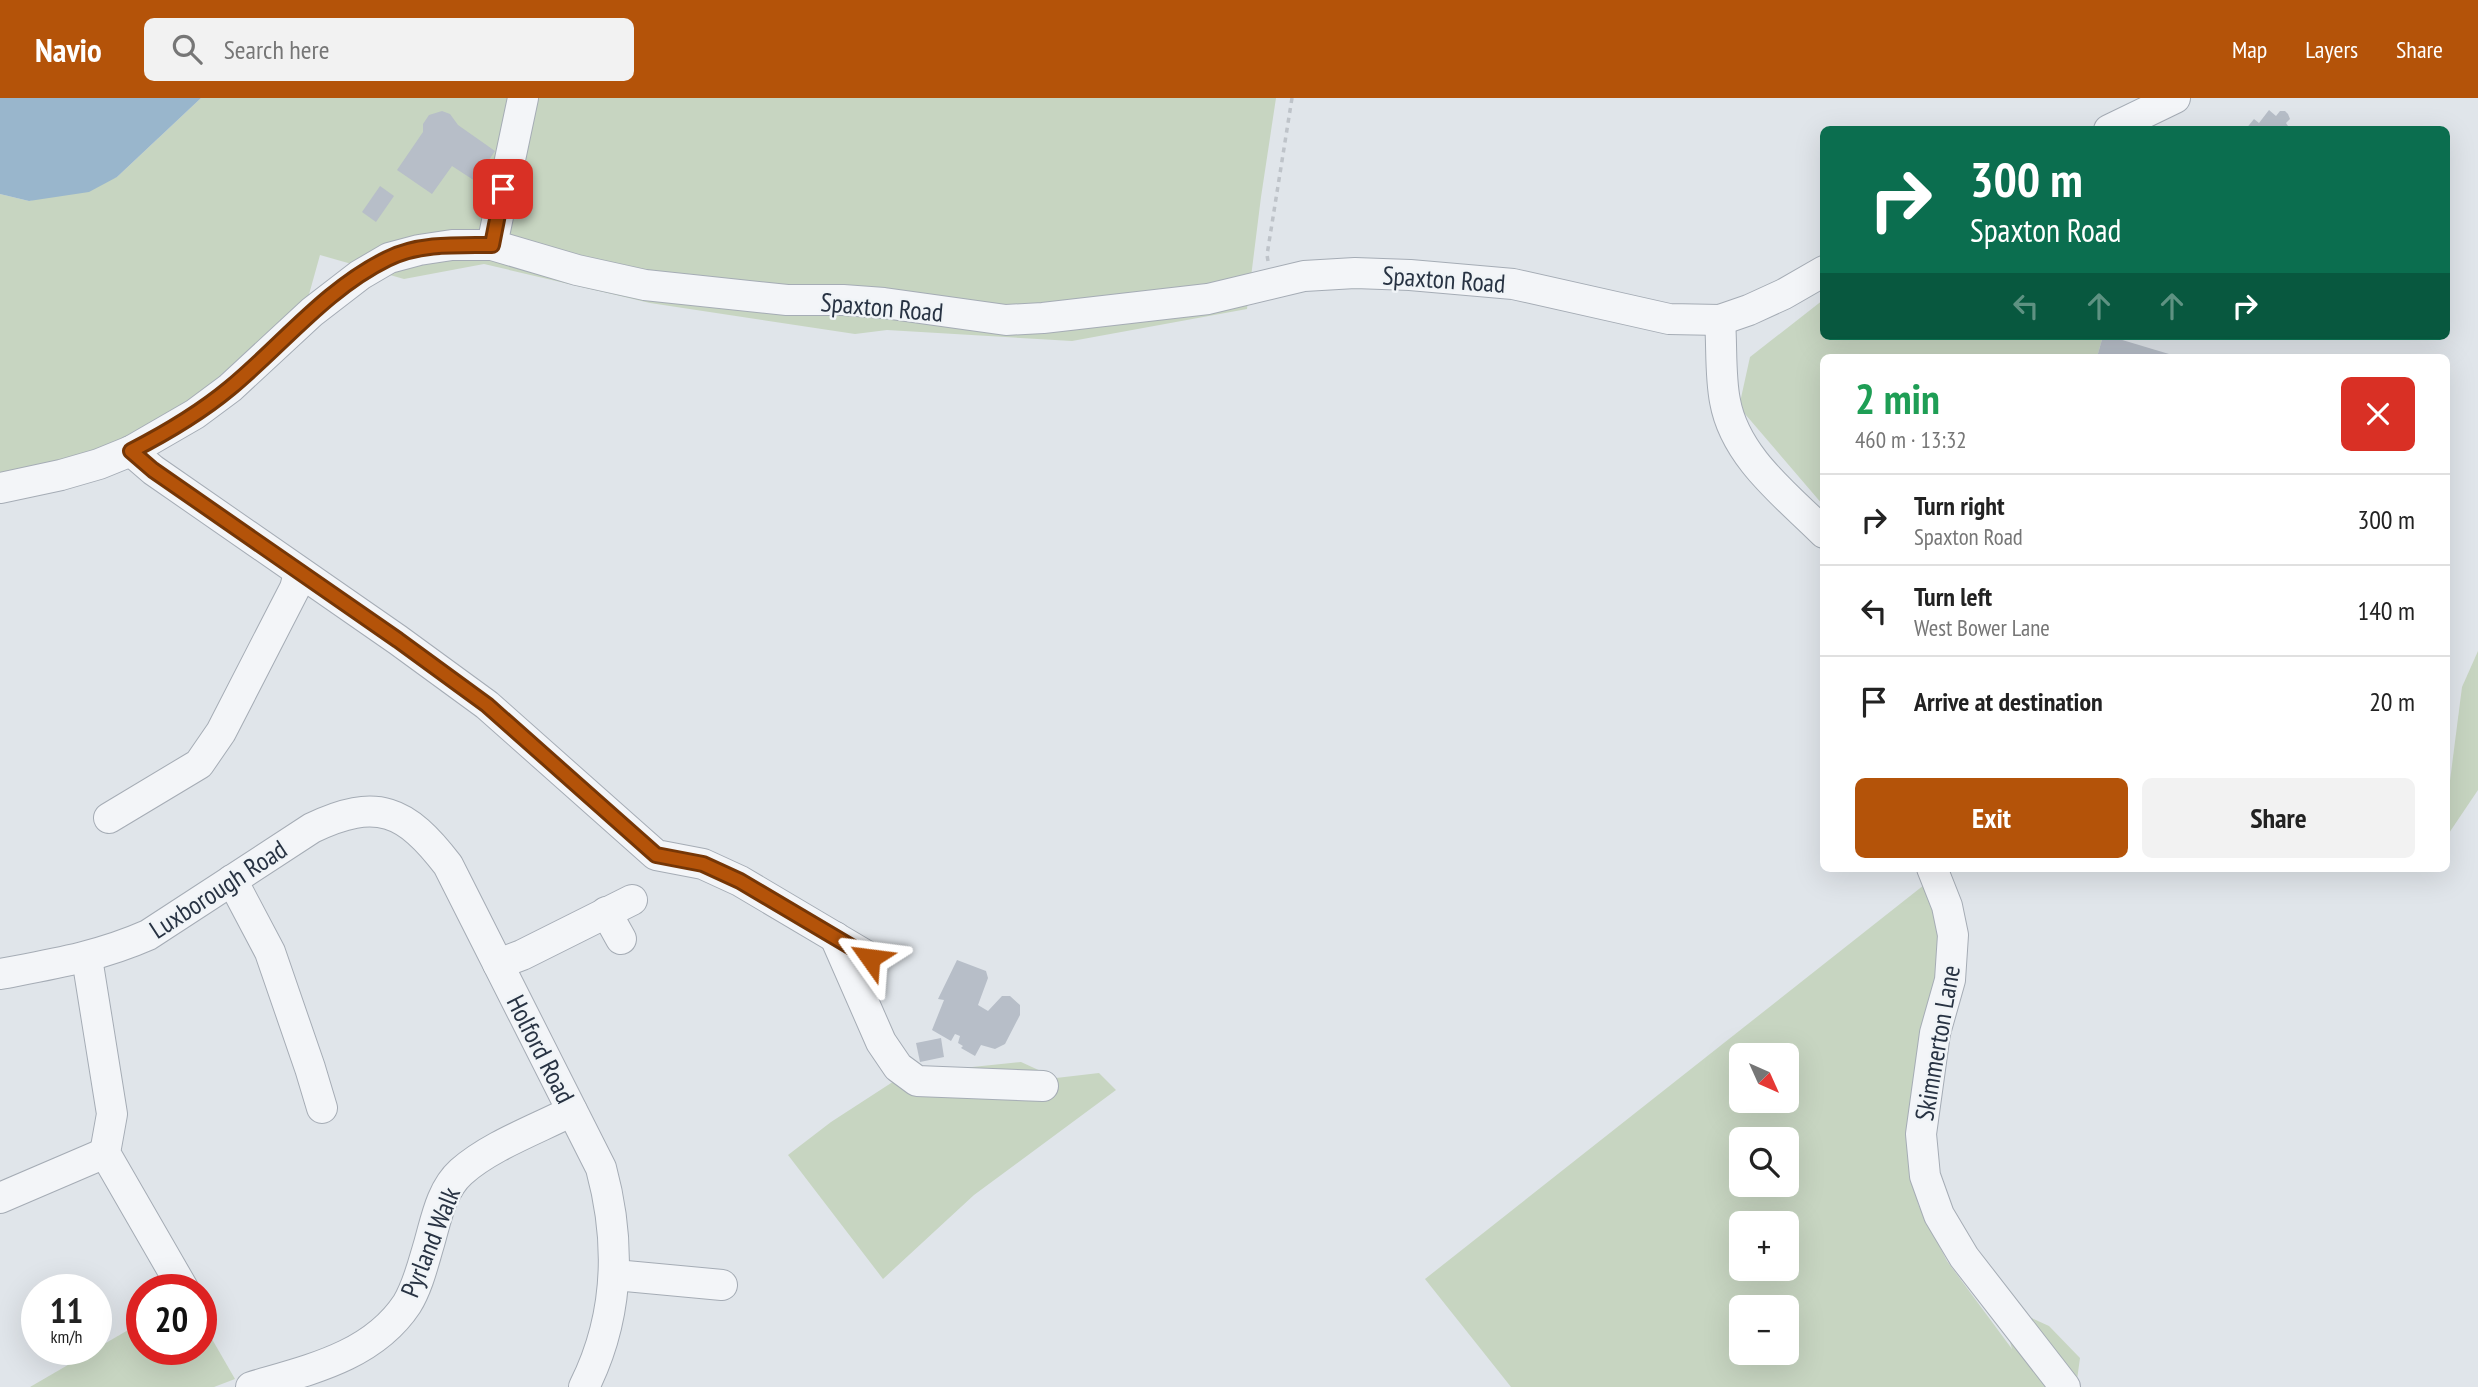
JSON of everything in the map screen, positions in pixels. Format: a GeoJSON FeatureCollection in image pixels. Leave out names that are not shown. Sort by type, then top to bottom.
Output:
{"type":"FeatureCollection","features":[{"type":"Feature","properties":{"kind":"street"},"geometry":{"type":"LineString","coordinates":[[492,245],[523,98]]}},
{"type":"Feature","properties":{"kind":"street"},"geometry":{"type":"LineString","coordinates":[[2117,126],[2175,98]]}},
{"type":"Feature","properties":{"kind":"street","name":"Spaxton Road"},"geometry":{"type":"LineString","coordinates":[[0,488],[74,472],[131,451],[195,414],[230,388],[312,312],[360,275],[389,258],[452,245],[492,245],[577,270],[645,285],[788,300],[884,303],[1006,320],[1208,299],[1304,276],[1342,274],[1410,275],[1513,284],[1669,318],[1720,320],[1784,294],[1820,273]]}},
{"type":"Feature","properties":{"kind":"street"},"geometry":{"type":"LineString","coordinates":[[1720,320],[1725,401],[1735,434],[1752,461],[1820,529]]}},
{"type":"Feature","properties":{"kind":"street"},"geometry":{"type":"LineString","coordinates":[[131,451],[153,470],[442,672],[496,713],[656,855],[703,864],[740,881],[870,958]]}},
{"type":"Feature","properties":{"kind":"street"},"geometry":{"type":"LineString","coordinates":[[109,818],[199,764],[221,732],[295,588],[299,573]]}},
{"type":"Feature","properties":{"kind":"street","name":"Luxborough Road"},"geometry":{"type":"LineString","coordinates":[[0,974],[87,958],[148,935],[312,828],[346,814],[375,811],[395,816],[427,837]]}},
{"type":"Feature","properties":{"kind":"street","name":"Holford Road"},"geometry":{"type":"LineString","coordinates":[[427,837],[448,865],[601,1168],[610,1200],[615,1275],[610,1311],[594,1366],[584,1387]]}},
{"type":"Feature","properties":{"kind":"street","name":"Skimmerton Lane"},"geometry":{"type":"LineString","coordinates":[[1934,872],[1947,906],[1953,935],[1950,980],[1935,1033],[1921,1134],[1925,1176],[1939,1215],[1964,1257],[2065,1387]]}},
{"type":"Feature","properties":{"kind":"street"},"geometry":{"type":"LineString","coordinates":[[232,880],[270,952],[319,1066],[322,1108]]}},
{"type":"Feature","properties":{"kind":"street"},"geometry":{"type":"LineString","coordinates":[[498,964],[522,956],[619,906],[621,939]]}},
{"type":"Feature","properties":{"kind":"street"},"geometry":{"type":"LineString","coordinates":[[835,937],[877,1032],[898,1068],[917,1081],[1044,1086]]}},
{"type":"Feature","properties":{"kind":"street"},"geometry":{"type":"LineString","coordinates":[[87,958],[112,1114],[105,1153],[181,1270]]}},
{"type":"Feature","properties":{"kind":"street","name":"Pyrland Walk"},"geometry":{"type":"LineString","coordinates":[[251,1387],[320,1367],[359,1350],[386,1328],[407,1303],[420,1275],[442,1203],[449,1187],[460,1173],[487,1154],[572,1111]]}},
{"type":"Feature","properties":{"kind":"street"},"geometry":{"type":"LineString","coordinates":[[2,1192],[105,1153]]}},
{"type":"Feature","properties":{"kind":"street"},"geometry":{"type":"LineString","coordinates":[[615,1275],[722,1286]]}},
{"type":"Feature","properties":{"kind":"path"},"geometry":{"type":"LineString","coordinates":[[1274,283],[1266,254],[1292,98]]}},
{"type":"Feature","properties":{"kind":"green space"},"geometry":{"type":"Polygon","coordinates":[[[201,98],[1276,98],[1247,309],[1072,341],[887,330],[855,334],[650,303],[484,264],[404,279],[320,255],[308,298],[187,405],[70,465],[0,478],[0,194],[29,201],[117,177],[201,98]]]}},
{"type":"Feature","properties":{"kind":"green space"},"geometry":{"type":"Polygon","coordinates":[[[1820,302],[1820,340],[2102,340],[2098,354],[1820,354],[1820,502],[1739,407],[1750,357],[1820,302]]]}},
{"type":"Feature","properties":{"kind":"green space"},"geometry":{"type":"Polygon","coordinates":[[[2478,651],[2478,790],[2450,832],[2450,781],[2462,687],[2478,651]]]}},
{"type":"Feature","properties":{"kind":"green space"},"geometry":{"type":"Polygon","coordinates":[[[1924,885],[1935,905],[1942,937],[1909,1142],[1918,1204],[1947,1261],[2012,1349],[2010,1342],[2023,1314],[2049,1326],[2080,1358],[2076,1387],[1511,1387],[1425,1279],[1924,885]]]}},
{"type":"Feature","properties":{"kind":"green space"},"geometry":{"type":"Polygon","coordinates":[[[1021,1062],[1056,1078],[1099,1073],[1116,1090],[974,1195],[883,1279],[788,1155],[831,1122],[905,1074],[1021,1062]]]}},
{"type":"Feature","properties":{"kind":"green space"},"geometry":{"type":"Polygon","coordinates":[[[126,1331],[126,1365],[217,1365],[217,1348],[235,1379],[214,1387],[30,1387],[68,1365],[112,1365],[112,1339],[126,1331]]]}},
{"type":"Feature","properties":{"kind":"water"},"geometry":{"type":"Polygon","coordinates":[[[0,98],[201,98],[117,177],[89,192],[29,201],[0,194],[0,98]]]}},
{"type":"Feature","properties":{"kind":"building"},"geometry":{"type":"Polygon","coordinates":[[[2269,110],[2276,116],[2280,111],[2285,111],[2290,119],[2286,123],[2288,126],[2248,126],[2254,119],[2259,123],[2269,110]]]}},
{"type":"Feature","properties":{"kind":"building"},"geometry":{"type":"Polygon","coordinates":[[[442,111],[450,114],[458,125],[495,151],[475,181],[452,166],[432,194],[397,170],[423,132],[423,124],[429,115],[442,111]]]}},
{"type":"Feature","properties":{"kind":"building"},"geometry":{"type":"Polygon","coordinates":[[[380,186],[394,196],[376,222],[362,212],[380,186]]]}},
{"type":"Feature","properties":{"kind":"building"},"geometry":{"type":"Polygon","coordinates":[[[2102,340],[2122,340],[2169,354],[2098,354],[2102,340]]]}},
{"type":"Feature","properties":{"kind":"building"},"geometry":{"type":"Polygon","coordinates":[[[957,960],[986,971],[988,978],[978,1005],[988,1011],[1002,996],[1010,996],[1020,1005],[1020,1015],[1005,1044],[995,1049],[981,1045],[975,1056],[961,1048],[963,1046],[958,1043],[960,1036],[955,1034],[951,1041],[932,1030],[944,1000],[938,999],[957,960]]]}},
{"type":"Feature","properties":{"kind":"building"},"geometry":{"type":"Polygon","coordinates":[[[941,1038],[944,1057],[920,1062],[916,1043],[941,1038]]]}},
{"type":"Feature","properties":{"kind":"route"},"geometry":{"type":"LineString","coordinates":[[503,189],[492,245],[452,245],[389,258],[360,275],[312,312],[230,388],[169,431],[131,451],[153,470],[487,705],[656,855],[703,864],[740,881],[870,958]]}}]}
